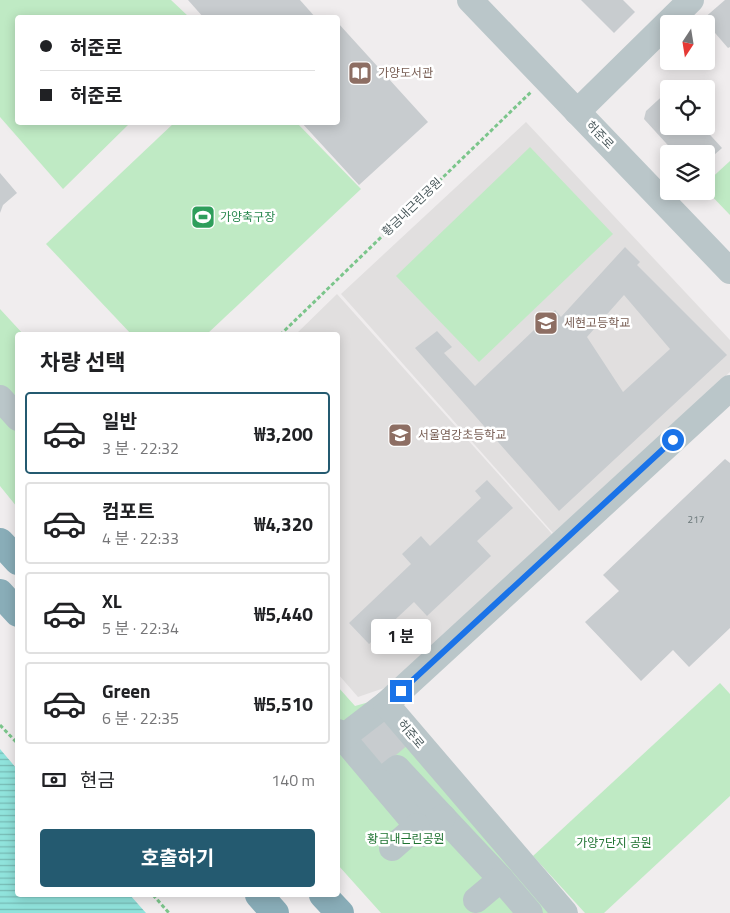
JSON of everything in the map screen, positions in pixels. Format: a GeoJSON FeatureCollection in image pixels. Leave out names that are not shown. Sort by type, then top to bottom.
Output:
{"type":"FeatureCollection","features":[{"type":"Feature","properties":{"kind":"highway"},"geometry":{"type":"LineString","coordinates":[[0,542],[15,558]]}},
{"type":"Feature","properties":{"kind":"highway"},"geometry":{"type":"LineString","coordinates":[[0,593],[15,610]]}},
{"type":"Feature","properties":{"kind":"highway"},"geometry":{"type":"LineString","coordinates":[[261,897],[275,913]]}},
{"type":"Feature","properties":{"kind":"highway"},"geometry":{"type":"LineString","coordinates":[[325,897],[340,913]]}},
{"type":"Feature","properties":{"kind":"street","name":"허준로"},"geometry":{"type":"LineString","coordinates":[[470,0],[730,271]]}},
{"type":"Feature","properties":{"kind":"street"},"geometry":{"type":"LineString","coordinates":[[577,112],[691,0]]}},
{"type":"Feature","properties":{"kind":"street"},"geometry":{"type":"LineString","coordinates":[[340,735],[386,704],[730,388]]}},
{"type":"Feature","properties":{"kind":"street"},"geometry":{"type":"LineString","coordinates":[[0,398],[15,415]]}},
{"type":"Feature","properties":{"kind":"street","name":"허준로"},"geometry":{"type":"LineString","coordinates":[[386,704],[565,913]]}},
{"type":"Feature","properties":{"kind":"street"},"geometry":{"type":"LineString","coordinates":[[340,737],[443,817],[487,894],[530,913]]}},
{"type":"Feature","properties":{"kind":"street"},"geometry":{"type":"LineString","coordinates":[[389,775],[421,746]]}},
{"type":"Feature","properties":{"kind":"street"},"geometry":{"type":"LineString","coordinates":[[389,775],[417,826],[424,834],[443,817]]}},
{"type":"Feature","properties":{"kind":"street"},"geometry":{"type":"LineString","coordinates":[[392,848],[417,826]]}},
{"type":"Feature","properties":{"kind":"path","name":"황금내근린공원"},"geometry":{"type":"LineString","coordinates":[[283,332],[545,78]]}},
{"type":"Feature","properties":{"kind":"path"},"geometry":{"type":"LineString","coordinates":[[0,725],[15,741]]}},
{"type":"Feature","properties":{"kind":"path"},"geometry":{"type":"LineString","coordinates":[[155,897],[169,913]]}},
{"type":"Feature","properties":{"kind":"shaded area"},"geometry":{"type":"Polygon","coordinates":[[[526,122],[730,340],[730,372],[553,533],[341,294],[526,122]]]}},
{"type":"Feature","properties":{"kind":"shaded area","name":"서울염강초등학교"},"geometry":{"type":"Polygon","coordinates":[[[337,294],[552,534],[387,687],[358,697],[340,676],[340,332],[298,332],[337,294]]]}},
{"type":"Feature","properties":{"kind":"green space"},"geometry":{"type":"Polygon","coordinates":[[[0,0],[171,0],[187,15],[15,15],[15,125],[128,125],[63,189],[0,117],[0,0]]]}},
{"type":"Feature","properties":{"kind":"green space","name":"가양축구장"},"geometry":{"type":"Polygon","coordinates":[[[172,125],[299,125],[361,189],[209,332],[129,332],[46,244],[172,125]]]}},
{"type":"Feature","properties":{"kind":"green space"},"geometry":{"type":"Polygon","coordinates":[[[530,147],[613,234],[479,362],[396,276],[530,147]]]}},
{"type":"Feature","properties":{"kind":"green space"},"geometry":{"type":"Polygon","coordinates":[[[730,161],[730,215],[715,199],[715,175],[730,161]]]}},
{"type":"Feature","properties":{"kind":"green space"},"geometry":{"type":"Polygon","coordinates":[[[0,309],[21,332],[15,332],[15,505],[0,486],[0,309]]]}},
{"type":"Feature","properties":{"kind":"green space","name":"가양7단지 공원"},"geometry":{"type":"Polygon","coordinates":[[[720,683],[730,694],[730,796],[604,913],[585,913],[533,856],[720,683]]]}},
{"type":"Feature","properties":{"kind":"green space","name":"황금내근린공원"},"geometry":{"type":"Polygon","coordinates":[[[340,689],[355,706],[376,700],[558,913],[381,913],[340,867],[340,689]]]}},
{"type":"Feature","properties":{"kind":"water"},"geometry":{"type":"Polygon","coordinates":[[[0,749],[15,767],[15,897],[132,897],[146,913],[0,913],[0,749]]]}},
{"type":"Feature","properties":{"kind":"building"},"geometry":{"type":"Polygon","coordinates":[[[188,0],[300,0],[313,15],[201,15],[188,0]]]}},
{"type":"Feature","properties":{"kind":"building"},"geometry":{"type":"Polygon","coordinates":[[[581,0],[623,0],[635,12],[614,33],[581,0]]]}},
{"type":"Feature","properties":{"kind":"building"},"geometry":{"type":"Polygon","coordinates":[[[725,0],[730,0],[730,47],[728,48],[715,33],[715,15],[708,15],[725,0]]]}},
{"type":"Feature","properties":{"kind":"building","name":"가양도서관"},"geometry":{"type":"Polygon","coordinates":[[[340,25],[428,122],[359,185],[304,125],[340,125],[340,25]]]}},
{"type":"Feature","properties":{"kind":"building"},"geometry":{"type":"Polygon","coordinates":[[[660,98],[660,135],[710,135],[722,148],[715,154],[715,145],[668,145],[644,119],[646,111],[660,98]]]}},
{"type":"Feature","properties":{"kind":"building"},"geometry":{"type":"Polygon","coordinates":[[[0,173],[17,193],[3,205],[0,213],[0,173]]]}},
{"type":"Feature","properties":{"kind":"building"},"geometry":{"type":"Polygon","coordinates":[[[625,247],[640,262],[637,265],[727,355],[559,511],[415,348],[437,331],[452,347],[444,353],[475,386],[555,310],[561,317],[625,247]],[[624,295],[587,337],[623,392],[670,349],[624,295]]]}},
{"type":"Feature","properties":{"kind":"building"},"geometry":{"type":"Polygon","coordinates":[[[725,459],[730,463],[730,628],[689,667],[673,650],[641,681],[585,622],[619,591],[603,575],[725,459]]]}},
{"type":"Feature","properties":{"kind":"building"},"geometry":{"type":"Polygon","coordinates":[[[487,480],[513,508],[477,541],[491,556],[427,616],[414,602],[369,644],[349,623],[411,564],[402,554],[421,536],[430,546],[481,498],[475,491],[487,480]]]}},
{"type":"Feature","properties":{"kind":"building"},"geometry":{"type":"Polygon","coordinates":[[[382,714],[409,744],[383,766],[357,736],[382,714]]]}},
{"type":"Feature","properties":{"kind":"place","name":"가양도서관"},"geometry":{"type":"Point","coordinates":[360,73]}},
{"type":"Feature","properties":{"kind":"place","name":"가양축구장"},"geometry":{"type":"Point","coordinates":[203,217]}},
{"type":"Feature","properties":{"kind":"place","name":"세현고등학교"},"geometry":{"type":"Point","coordinates":[546,323]}},
{"type":"Feature","properties":{"kind":"place","name":"서울염강초등학교"},"geometry":{"type":"Point","coordinates":[400,435]}},
{"type":"Feature","properties":{"kind":"route"},"geometry":{"type":"LineString","coordinates":[[401,691],[673,440]]}}]}
